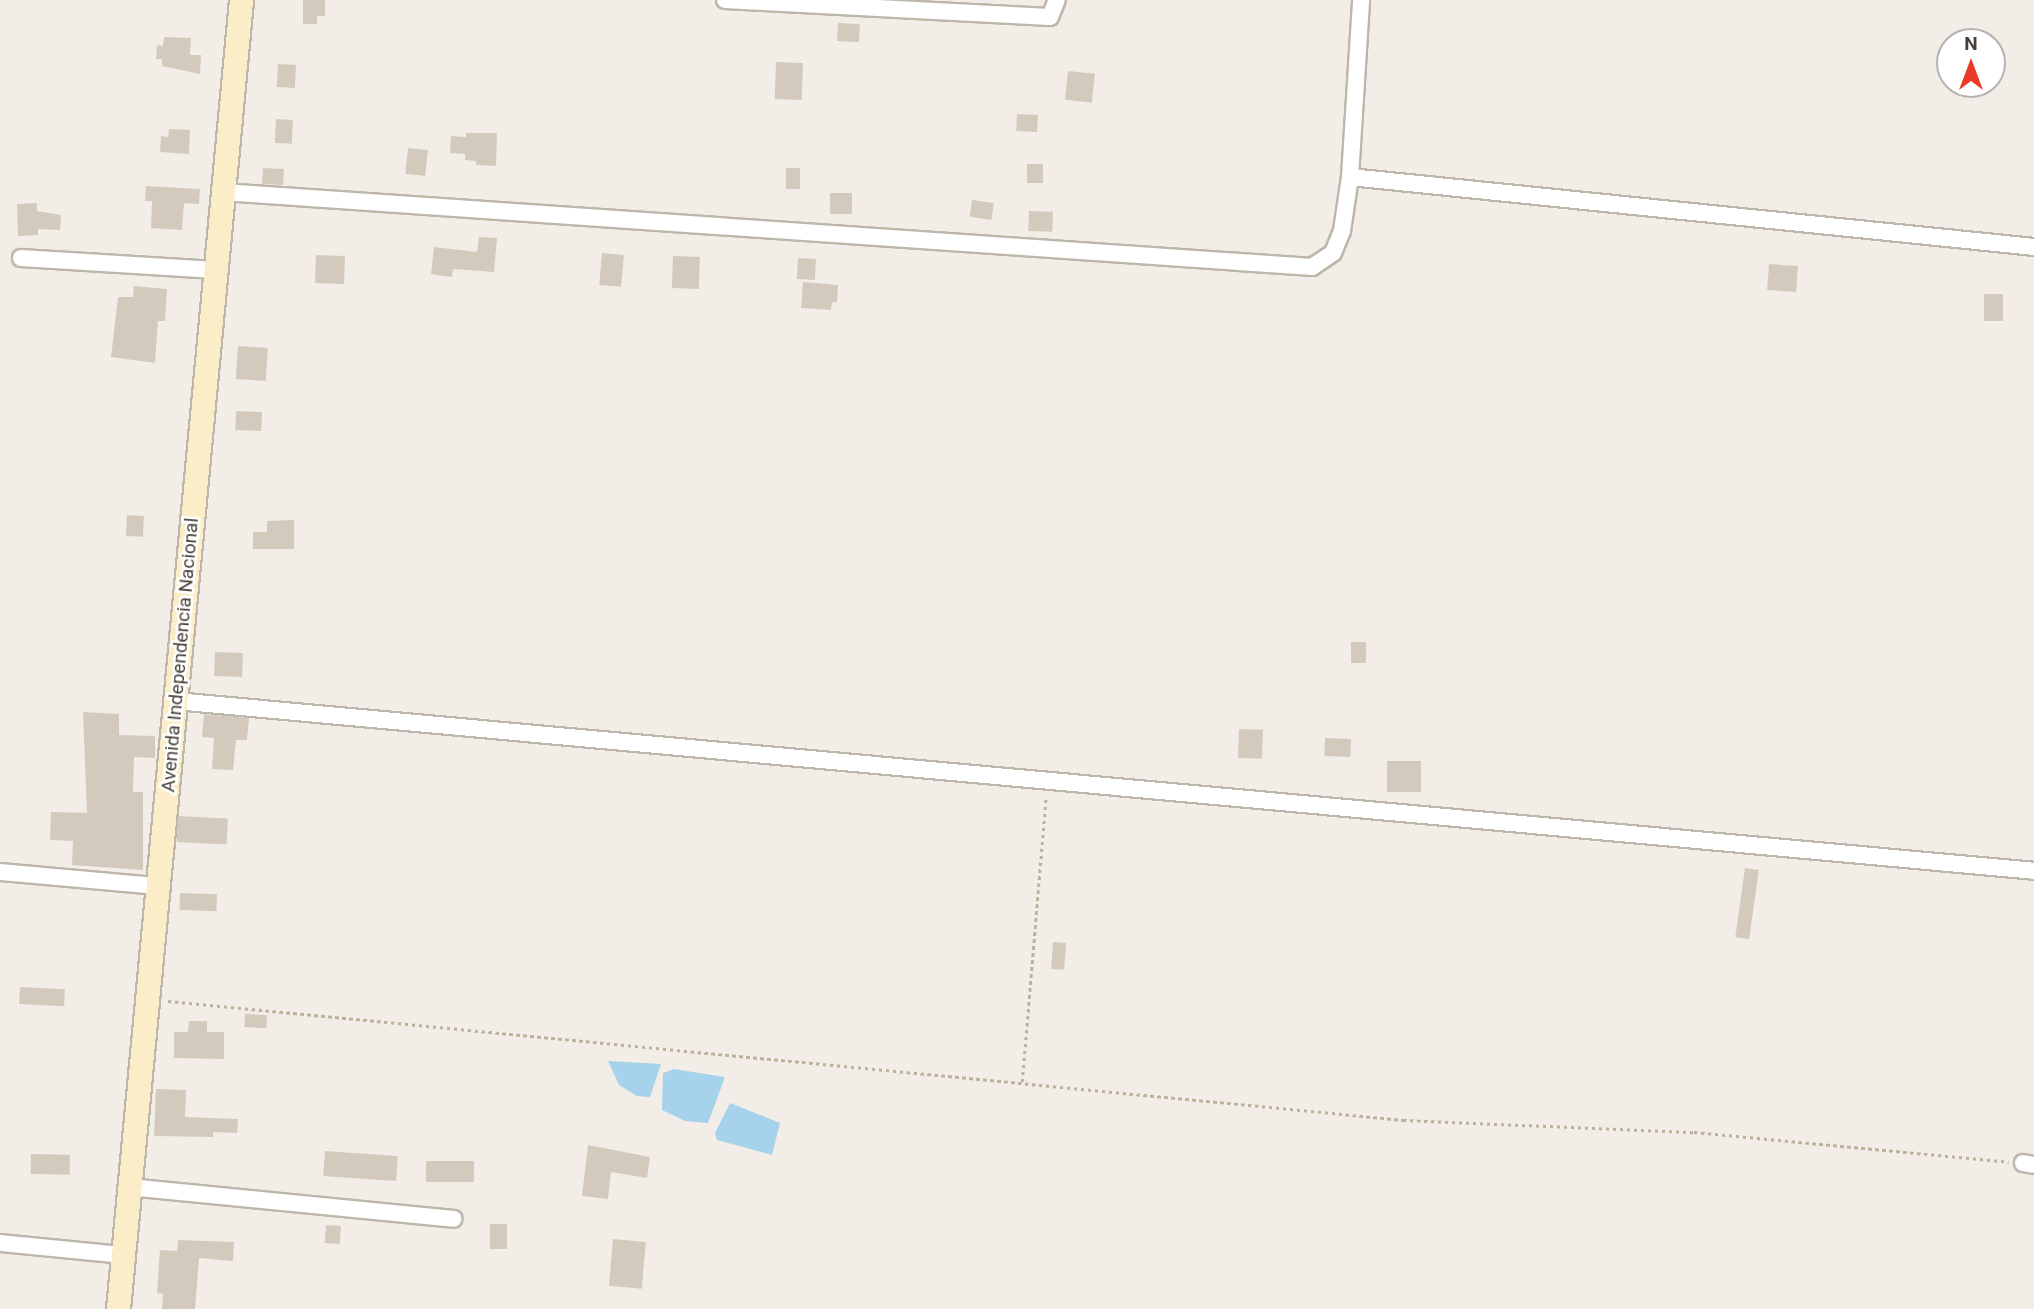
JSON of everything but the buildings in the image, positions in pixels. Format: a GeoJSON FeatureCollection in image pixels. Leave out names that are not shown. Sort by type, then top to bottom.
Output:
{"type":"FeatureCollection","features":[{"type":"Feature","properties":{"kind":"main road","name":"Avenida Independencia Nacional"},"geometry":{"type":"LineString","coordinates":[[118,1309],[241,0]]}},
{"type":"Feature","properties":{"kind":"street"},"geometry":{"type":"LineString","coordinates":[[725,0],[1050,17],[1057,0]]}},
{"type":"Feature","properties":{"kind":"street"},"geometry":{"type":"LineString","coordinates":[[223,192],[1312,267],[1333,253],[1342,231],[1350,177],[1361,0]]}},
{"type":"Feature","properties":{"kind":"street"},"geometry":{"type":"LineString","coordinates":[[1350,177],[2034,247]]}},
{"type":"Feature","properties":{"kind":"street"},"geometry":{"type":"LineString","coordinates":[[21,258],[216,270]]}},
{"type":"Feature","properties":{"kind":"street"},"geometry":{"type":"LineString","coordinates":[[175,701],[2034,871]]}},
{"type":"Feature","properties":{"kind":"street"},"geometry":{"type":"LineString","coordinates":[[0,872],[158,886]]}},
{"type":"Feature","properties":{"kind":"street"},"geometry":{"type":"LineString","coordinates":[[130,1187],[453,1219]]}},
{"type":"Feature","properties":{"kind":"street"},"geometry":{"type":"LineString","coordinates":[[0,1243],[123,1255]]}},
{"type":"Feature","properties":{"kind":"path"},"geometry":{"type":"LineString","coordinates":[[1022,1082],[1047,780]]}},
{"type":"Feature","properties":{"kind":"path"},"geometry":{"type":"LineString","coordinates":[[147,1001],[209,1003],[1403,1120],[1694,1132],[2028,1164]]}},
{"type":"Feature","properties":{"kind":"water"},"geometry":{"type":"Polygon","coordinates":[[[608,1061],[661,1064],[650,1097],[637,1096],[619,1085],[608,1061]]]}},
{"type":"Feature","properties":{"kind":"water"},"geometry":{"type":"Polygon","coordinates":[[[674,1069],[725,1077],[708,1123],[685,1121],[662,1110],[663,1073],[674,1069]]]}},
{"type":"Feature","properties":{"kind":"water"},"geometry":{"type":"Polygon","coordinates":[[[730,1103],[780,1123],[772,1155],[717,1140],[715,1133],[730,1103]]]}}]}
